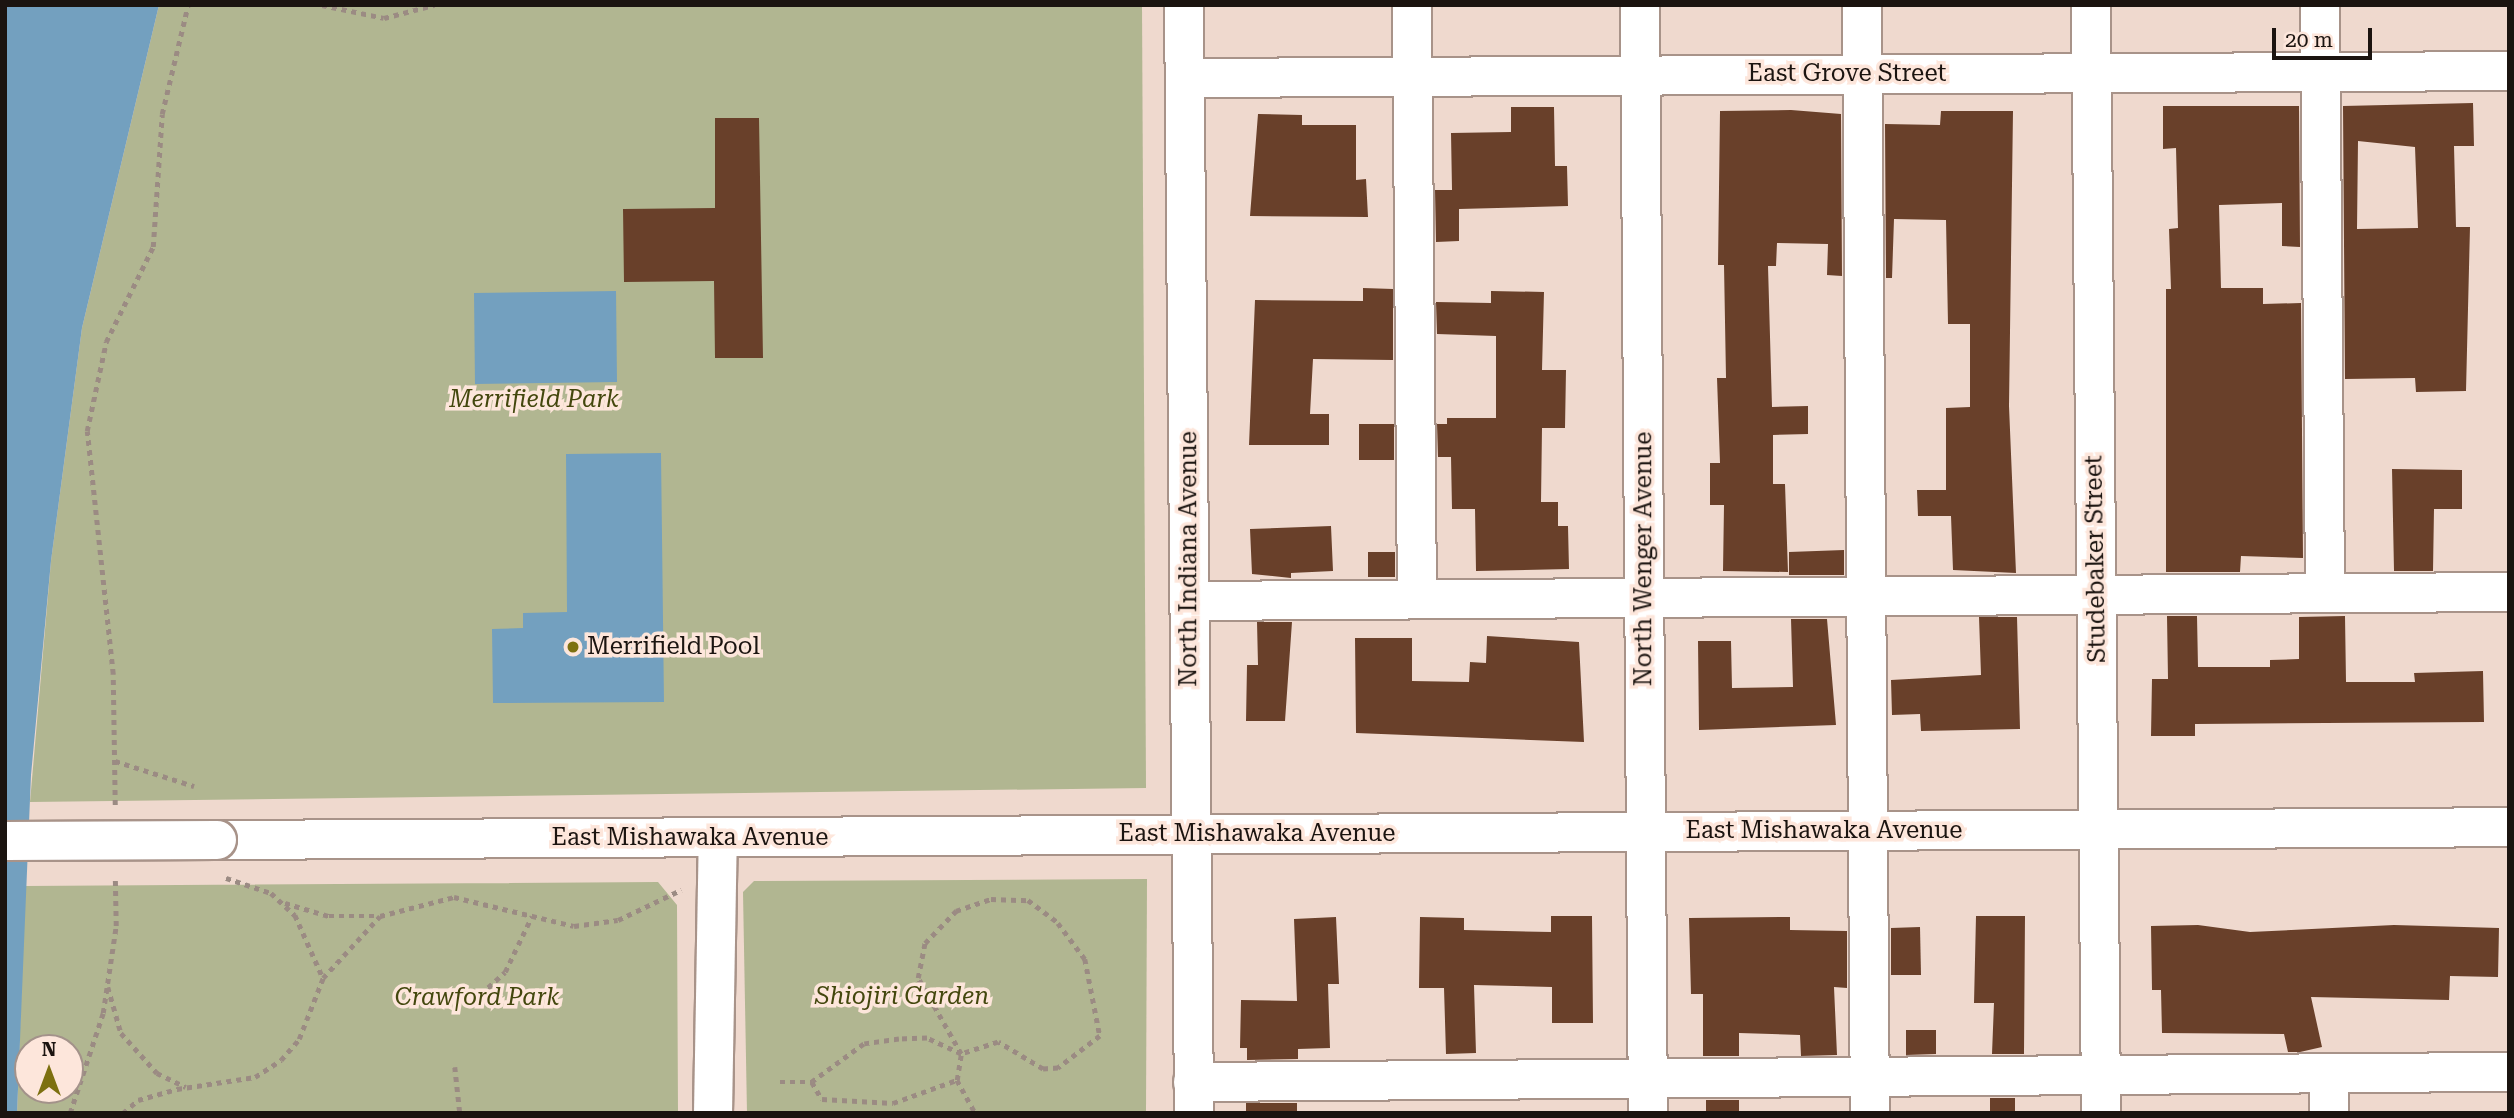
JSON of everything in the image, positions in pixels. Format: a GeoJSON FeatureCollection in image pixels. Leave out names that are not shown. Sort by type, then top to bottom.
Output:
{"type":"FeatureCollection","features":[{"type":"Feature","properties":{"kind":"street","name":"North Indiana Avenue"},"geometry":{"type":"LineString","coordinates":[[1184,5],[1194,1098]]}},
{"type":"Feature","properties":{"kind":"street"},"geometry":{"type":"LineString","coordinates":[[1412,5],[1417,599]]}},
{"type":"Feature","properties":{"kind":"street","name":"North Wenger Avenue"},"geometry":{"type":"LineString","coordinates":[[1640,5],[1647,1095]]}},
{"type":"Feature","properties":{"kind":"street"},"geometry":{"type":"LineString","coordinates":[[1862,5],[1870,1095]]}},
{"type":"Feature","properties":{"kind":"street","name":"Studebaker Street"},"geometry":{"type":"LineString","coordinates":[[2091,5],[2100,1095]]}},
{"type":"Feature","properties":{"kind":"street"},"geometry":{"type":"LineString","coordinates":[[2320,5],[2325,593]]}},
{"type":"Feature","properties":{"kind":"street","name":"East Grove Street"},"geometry":{"type":"LineString","coordinates":[[1185,78],[2509,71]]}},
{"type":"Feature","properties":{"kind":"street"},"geometry":{"type":"LineString","coordinates":[[1189,601],[2509,592]]}},
{"type":"Feature","properties":{"kind":"street","name":"East Mishawaka Avenue"},"geometry":{"type":"LineString","coordinates":[[5,841],[217,858],[718,837],[2509,827]]}},
{"type":"Feature","properties":{"kind":"street"},"geometry":{"type":"LineString","coordinates":[[713,1113],[718,837]]}},
{"type":"Feature","properties":{"kind":"street"},"geometry":{"type":"LineString","coordinates":[[1194,1098],[2100,1095],[2329,1073],[2509,1072]]}},
{"type":"Feature","properties":{"kind":"street"},"geometry":{"type":"LineString","coordinates":[[2329,1073],[2329,1113]]}},
{"type":"Feature","properties":{"kind":"path"},"geometry":{"type":"LineString","coordinates":[[115,816],[113,674],[87,431],[106,342],[153,247],[162,114],[188,5]]}},
{"type":"Feature","properties":{"kind":"path"},"geometry":{"type":"LineString","coordinates":[[322,5],[384,18],[415,12],[433,5]]}},
{"type":"Feature","properties":{"kind":"path"},"geometry":{"type":"LineString","coordinates":[[415,12],[420,5]]}},
{"type":"Feature","properties":{"kind":"path"},"geometry":{"type":"LineString","coordinates":[[844,5],[1075,5]]}},
{"type":"Feature","properties":{"kind":"path"},"geometry":{"type":"LineString","coordinates":[[115,761],[194,786]]}},
{"type":"Feature","properties":{"kind":"path"},"geometry":{"type":"LineString","coordinates":[[217,858],[245,882],[281,902],[329,916],[380,916],[454,897],[575,926],[618,920],[682,890]]}},
{"type":"Feature","properties":{"kind":"path"},"geometry":{"type":"LineString","coordinates":[[69,1113],[107,983],[116,871]]}},
{"type":"Feature","properties":{"kind":"path"},"geometry":{"type":"LineString","coordinates":[[780,1082],[812,1082],[864,1044],[927,1038],[961,1054],[998,1042],[1043,1069],[1058,1068],[1100,1036],[1085,959],[1058,923],[1027,900],[991,899],[956,911],[925,943],[918,978],[961,1054],[957,1080],[975,1113]]}},
{"type":"Feature","properties":{"kind":"path"},"geometry":{"type":"LineString","coordinates":[[281,902],[309,940],[323,978]]}},
{"type":"Feature","properties":{"kind":"path"},"geometry":{"type":"LineString","coordinates":[[123,1113],[138,1100],[188,1088],[255,1077],[281,1060],[299,1039],[323,978],[380,916]]}},
{"type":"Feature","properties":{"kind":"path"},"geometry":{"type":"LineString","coordinates":[[473,1001],[505,972],[533,916]]}},
{"type":"Feature","properties":{"kind":"path"},"geometry":{"type":"LineString","coordinates":[[107,983],[121,1033],[157,1073],[188,1088]]}},
{"type":"Feature","properties":{"kind":"path"},"geometry":{"type":"LineString","coordinates":[[456,1067],[460,1113]]}},
{"type":"Feature","properties":{"kind":"path"},"geometry":{"type":"LineString","coordinates":[[812,1082],[822,1099],[893,1103],[957,1080]]}},
{"type":"Feature","properties":{"kind":"green space","name":"Merrifield Park"},"geometry":{"type":"Polygon","coordinates":[[[159,5],[1142,5],[1146,788],[30,802],[51,561],[82,328],[159,5]]]}},
{"type":"Feature","properties":{"kind":"green space","name":"Shiojiri Garden"},"geometry":{"type":"Polygon","coordinates":[[[1147,879],[1146,1113],[747,1113],[743,892],[754,881],[1147,879]]]}},
{"type":"Feature","properties":{"kind":"green space","name":"Crawford Park"},"geometry":{"type":"Polygon","coordinates":[[[658,882],[677,905],[678,1113],[17,1113],[17,1104],[84,1104],[84,1034],[20,1034],[25,886],[658,882]]]}},
{"type":"Feature","properties":{"kind":"water"},"geometry":{"type":"Polygon","coordinates":[[[5,5],[159,5],[82,328],[51,561],[31,775],[20,1034],[14,1034],[14,1104],[17,1104],[17,1113],[5,1113],[5,5]]]}},
{"type":"Feature","properties":{"kind":"water"},"geometry":{"type":"Polygon","coordinates":[[[616,291],[617,382],[475,384],[474,293],[616,291]]]}},
{"type":"Feature","properties":{"kind":"water"},"geometry":{"type":"Polygon","coordinates":[[[661,453],[664,702],[493,703],[492,629],[523,628],[523,613],[567,612],[566,454],[661,453]]]}},
{"type":"Feature","properties":{"kind":"building"},"geometry":{"type":"Polygon","coordinates":[[[2473,103],[2474,146],[2454,146],[2456,227],[2470,227],[2466,391],[2416,392],[2415,378],[2345,379],[2343,106],[2473,103]],[[2358,141],[2357,229],[2418,228],[2415,147],[2358,141]]]}},
{"type":"Feature","properties":{"kind":"building"},"geometry":{"type":"Polygon","coordinates":[[[2163,106],[2299,106],[2300,247],[2282,246],[2282,203],[2219,205],[2221,288],[2263,288],[2263,304],[2301,303],[2303,558],[2241,556],[2240,572],[2166,572],[2166,289],[2171,289],[2169,229],[2178,228],[2176,148],[2163,149],[2163,106]]]}},
{"type":"Feature","properties":{"kind":"building"},"geometry":{"type":"Polygon","coordinates":[[[1511,107],[1554,107],[1555,166],[1567,166],[1568,206],[1459,209],[1459,241],[1436,242],[1435,190],[1452,190],[1451,133],[1511,132],[1511,107]]]}},
{"type":"Feature","properties":{"kind":"building"},"geometry":{"type":"Polygon","coordinates":[[[1791,110],[1841,114],[1842,276],[1827,275],[1828,244],[1777,243],[1776,266],[1768,266],[1772,407],[1808,406],[1808,434],[1773,435],[1773,484],[1785,484],[1788,572],[1723,571],[1724,505],[1710,505],[1710,463],[1720,463],[1717,378],[1726,378],[1724,265],[1718,265],[1720,111],[1791,110]]]}},
{"type":"Feature","properties":{"kind":"building"},"geometry":{"type":"Polygon","coordinates":[[[1941,111],[2013,111],[2009,406],[2016,573],[1953,570],[1951,516],[1918,516],[1917,490],[1946,490],[1946,408],[1970,407],[1970,324],[1948,324],[1946,220],[1894,219],[1892,278],[1886,278],[1885,124],[1940,125],[1941,111]]]}},
{"type":"Feature","properties":{"kind":"building"},"geometry":{"type":"Polygon","coordinates":[[[1258,114],[1302,115],[1302,125],[1356,125],[1356,180],[1366,179],[1368,217],[1250,216],[1258,114]]]}},
{"type":"Feature","properties":{"kind":"building"},"geometry":{"type":"Polygon","coordinates":[[[715,118],[759,118],[763,358],[715,358],[714,281],[624,282],[623,209],[715,208],[715,118]]]}},
{"type":"Feature","properties":{"kind":"building"},"geometry":{"type":"Polygon","coordinates":[[[1363,288],[1393,289],[1393,360],[1313,359],[1310,414],[1329,414],[1329,445],[1249,445],[1255,300],[1363,301],[1363,288]]]}},
{"type":"Feature","properties":{"kind":"building"},"geometry":{"type":"Polygon","coordinates":[[[1491,291],[1544,292],[1542,370],[1566,370],[1565,428],[1542,428],[1541,502],[1558,502],[1558,526],[1568,526],[1569,569],[1476,571],[1475,509],[1452,509],[1451,457],[1438,457],[1437,424],[1447,424],[1447,418],[1496,418],[1496,336],[1437,334],[1436,302],[1491,303],[1491,291]]]}},
{"type":"Feature","properties":{"kind":"building"},"geometry":{"type":"Polygon","coordinates":[[[1359,424],[1394,424],[1394,460],[1359,460],[1359,424]]]}},
{"type":"Feature","properties":{"kind":"building"},"geometry":{"type":"Polygon","coordinates":[[[2392,469],[2462,470],[2462,509],[2434,509],[2433,571],[2394,571],[2392,469]]]}},
{"type":"Feature","properties":{"kind":"building"},"geometry":{"type":"Polygon","coordinates":[[[1331,526],[1333,571],[1291,573],[1291,578],[1252,574],[1250,529],[1331,526]]]}},
{"type":"Feature","properties":{"kind":"building"},"geometry":{"type":"Polygon","coordinates":[[[1844,550],[1844,575],[1789,575],[1789,552],[1844,550]]]}},
{"type":"Feature","properties":{"kind":"building"},"geometry":{"type":"Polygon","coordinates":[[[1368,552],[1395,552],[1395,577],[1368,577],[1368,552]]]}},
{"type":"Feature","properties":{"kind":"building"},"geometry":{"type":"Polygon","coordinates":[[[2167,616],[2197,616],[2198,667],[2270,667],[2270,660],[2299,659],[2299,617],[2345,616],[2346,682],[2415,682],[2414,673],[2483,671],[2484,722],[2195,724],[2195,736],[2151,736],[2152,679],[2168,679],[2167,616]]]}},
{"type":"Feature","properties":{"kind":"building"},"geometry":{"type":"Polygon","coordinates":[[[1979,617],[2017,617],[2020,729],[1921,731],[1920,714],[1892,715],[1891,680],[1981,675],[1979,617]]]}},
{"type":"Feature","properties":{"kind":"building"},"geometry":{"type":"Polygon","coordinates":[[[1791,619],[1827,619],[1836,725],[1699,730],[1698,641],[1731,641],[1732,688],[1793,687],[1791,619]]]}},
{"type":"Feature","properties":{"kind":"building"},"geometry":{"type":"Polygon","coordinates":[[[1257,622],[1292,622],[1285,721],[1246,721],[1247,665],[1258,665],[1257,622]]]}},
{"type":"Feature","properties":{"kind":"building"},"geometry":{"type":"Polygon","coordinates":[[[1487,636],[1579,642],[1584,742],[1356,733],[1355,638],[1412,638],[1412,681],[1469,682],[1470,662],[1486,663],[1487,636]]]}},
{"type":"Feature","properties":{"kind":"building"},"geometry":{"type":"Polygon","coordinates":[[[1551,916],[1592,916],[1593,1023],[1552,1023],[1552,987],[1474,985],[1476,1053],[1446,1054],[1444,988],[1419,988],[1420,917],[1464,918],[1464,930],[1551,932],[1551,916]]]}},
{"type":"Feature","properties":{"kind":"building"},"geometry":{"type":"Polygon","coordinates":[[[1976,916],[2025,916],[2024,1054],[1992,1054],[1994,1003],[1974,1003],[1976,916]]]}},
{"type":"Feature","properties":{"kind":"building"},"geometry":{"type":"Polygon","coordinates":[[[1336,917],[1339,984],[1328,984],[1330,1048],[1298,1049],[1298,1059],[1247,1060],[1247,1048],[1240,1048],[1241,1000],[1297,1001],[1294,919],[1336,917]]]}},
{"type":"Feature","properties":{"kind":"building"},"geometry":{"type":"Polygon","coordinates":[[[1790,917],[1790,930],[1847,931],[1847,988],[1834,987],[1837,1055],[1801,1056],[1800,1035],[1739,1033],[1739,1056],[1703,1056],[1703,994],[1691,994],[1689,918],[1790,917]]]}},
{"type":"Feature","properties":{"kind":"building"},"geometry":{"type":"Polygon","coordinates":[[[2198,925],[2250,932],[2394,925],[2499,928],[2498,977],[2450,976],[2449,1000],[2311,997],[2322,1047],[2300,1052],[2288,1052],[2284,1034],[2162,1033],[2161,990],[2152,990],[2151,926],[2198,925]]]}},
{"type":"Feature","properties":{"kind":"building"},"geometry":{"type":"Polygon","coordinates":[[[1920,927],[1921,975],[1891,975],[1891,928],[1920,927]]]}},
{"type":"Feature","properties":{"kind":"building"},"geometry":{"type":"Polygon","coordinates":[[[1906,1030],[1936,1030],[1936,1054],[1906,1055],[1906,1030]]]}},
{"type":"Feature","properties":{"kind":"building"},"geometry":{"type":"Polygon","coordinates":[[[1990,1098],[2015,1098],[2015,1113],[1990,1113],[1990,1098]]]}},
{"type":"Feature","properties":{"kind":"building"},"geometry":{"type":"Polygon","coordinates":[[[1706,1100],[1739,1100],[1739,1113],[1706,1113],[1706,1100]]]}},
{"type":"Feature","properties":{"kind":"building"},"geometry":{"type":"Polygon","coordinates":[[[1246,1103],[1297,1103],[1297,1113],[1246,1113],[1246,1103]]]}},
{"type":"Feature","properties":{"kind":"place","name":"Merrifield Pool"},"geometry":{"type":"Point","coordinates":[573,647]}}]}
